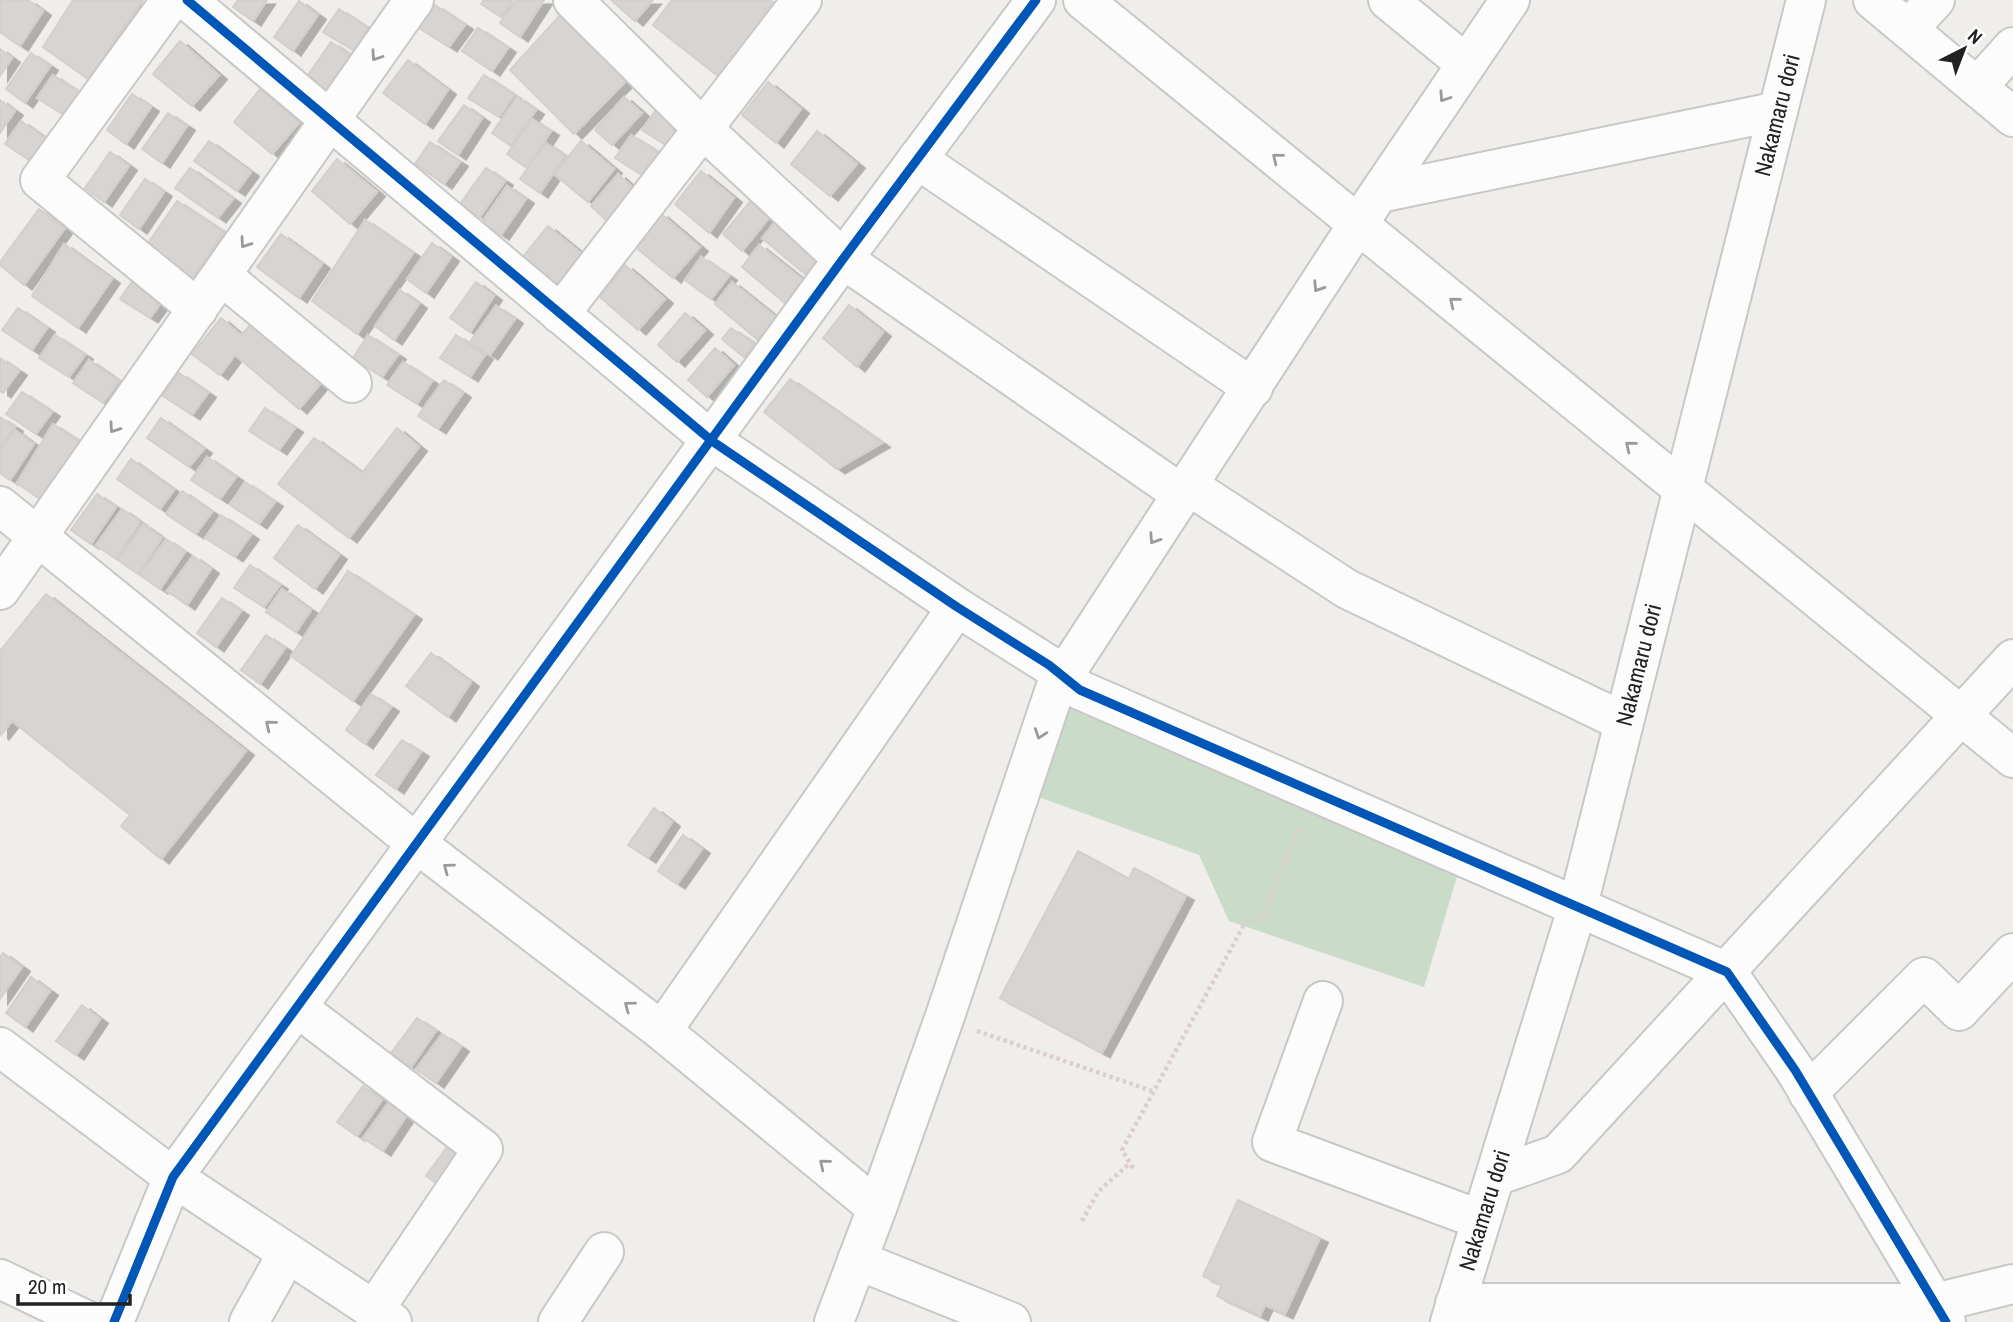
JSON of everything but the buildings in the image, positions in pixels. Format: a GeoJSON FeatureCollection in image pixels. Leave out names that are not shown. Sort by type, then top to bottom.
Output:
{"type":"FeatureCollection","features":[{"type":"Feature","properties":{"kind":"street"},"geometry":{"type":"LineString","coordinates":[[172,0],[40,180],[198,309]]}},
{"type":"Feature","properties":{"kind":"street"},"geometry":{"type":"LineString","coordinates":[[187,0],[712,442],[957,607],[1049,665],[1080,690],[1577,909],[1727,972],[1808,1093],[1940,1312]]}},
{"type":"Feature","properties":{"kind":"street"},"geometry":{"type":"LineString","coordinates":[[0,590],[414,0]]}},
{"type":"Feature","properties":{"kind":"street"},"geometry":{"type":"LineString","coordinates":[[573,0],[703,128],[844,259],[1186,490],[1347,589],[1625,722]]}},
{"type":"Feature","properties":{"kind":"street"},"geometry":{"type":"LineString","coordinates":[[114,1322],[173,1177],[1036,0]]}},
{"type":"Feature","properties":{"kind":"street"},"geometry":{"type":"LineString","coordinates":[[1083,0],[2013,758]]}},
{"type":"Feature","properties":{"kind":"street"},"geometry":{"type":"LineString","coordinates":[[1388,0],[1466,64]]}},
{"type":"Feature","properties":{"kind":"street"},"geometry":{"type":"LineString","coordinates":[[834,1322],[944,1019],[1055,689],[1358,225],[1510,0]]}},
{"type":"Feature","properties":{"kind":"street","name":"Nakamaru dori"},"geometry":{"type":"LineString","coordinates":[[1453,1312],[1577,909],[1806,0]]}},
{"type":"Feature","properties":{"kind":"street"},"geometry":{"type":"LineString","coordinates":[[1873,0],[2013,117]]}},
{"type":"Feature","properties":{"kind":"street"},"geometry":{"type":"LineString","coordinates":[[1908,29],[1935,0]]}},
{"type":"Feature","properties":{"kind":"street"},"geometry":{"type":"LineString","coordinates":[[560,314],[800,1]]}},
{"type":"Feature","properties":{"kind":"street"},"geometry":{"type":"LineString","coordinates":[[1977,87],[2013,47]]}},
{"type":"Feature","properties":{"kind":"street"},"geometry":{"type":"LineString","coordinates":[[1380,194],[1778,111]]}},
{"type":"Feature","properties":{"kind":"street"},"geometry":{"type":"LineString","coordinates":[[917,159],[1253,388]]}},
{"type":"Feature","properties":{"kind":"street"},"geometry":{"type":"LineString","coordinates":[[222,276],[352,383]]}},
{"type":"Feature","properties":{"kind":"street"},"geometry":{"type":"LineString","coordinates":[[0,506],[416,843],[662,1031],[877,1208]]}},
{"type":"Feature","properties":{"kind":"street"},"geometry":{"type":"LineString","coordinates":[[662,1031],[957,607]]}},
{"type":"Feature","properties":{"kind":"street"},"geometry":{"type":"LineString","coordinates":[[1496,1176],[1558,1154],[2013,659]]}},
{"type":"Feature","properties":{"kind":"street"},"geometry":{"type":"LineString","coordinates":[[1808,1093],[1924,977],[1959,1011],[2013,953]]}},
{"type":"Feature","properties":{"kind":"street"},"geometry":{"type":"LineString","coordinates":[[1323,1001],[1272,1142],[1481,1220]]}},
{"type":"Feature","properties":{"kind":"street"},"geometry":{"type":"LineString","coordinates":[[0,1046],[173,1177],[383,1316],[483,1149],[298,1008]]}},
{"type":"Feature","properties":{"kind":"street"},"geometry":{"type":"LineString","coordinates":[[558,1322],[604,1252]]}},
{"type":"Feature","properties":{"kind":"street"},"geometry":{"type":"LineString","coordinates":[[249,1322],[287,1254]]}},
{"type":"Feature","properties":{"kind":"street"},"geometry":{"type":"LineString","coordinates":[[857,1260],[1011,1322]]}},
{"type":"Feature","properties":{"kind":"street"},"geometry":{"type":"LineString","coordinates":[[0,1279],[90,1322]]}},
{"type":"Feature","properties":{"kind":"street"},"geometry":{"type":"LineString","coordinates":[[1453,1312],[1940,1312],[2013,1284]]}},
{"type":"Feature","properties":{"kind":"path"},"geometry":{"type":"LineString","coordinates":[[1082,1221],[1098,1192],[1131,1165],[1122,1150],[1245,921],[1262,920],[1313,792]]}},
{"type":"Feature","properties":{"kind":"path"},"geometry":{"type":"LineString","coordinates":[[944,1019],[1152,1091]]}},
{"type":"Feature","properties":{"kind":"green space"},"geometry":{"type":"Polygon","coordinates":[[[1069,705],[1459,870],[1424,987],[1229,921],[1199,855],[1033,795],[1069,705]]]}},
{"type":"Feature","properties":{"kind":"cycle path"},"geometry":{"type":"LineString","coordinates":[[187,0],[712,441],[957,607],[1049,665],[1080,690],[1727,972],[1795,1070],[1946,1322]]}},
{"type":"Feature","properties":{"kind":"cycle path"},"geometry":{"type":"LineString","coordinates":[[114,1322],[173,1177],[843,259],[1036,0]]}}]}
